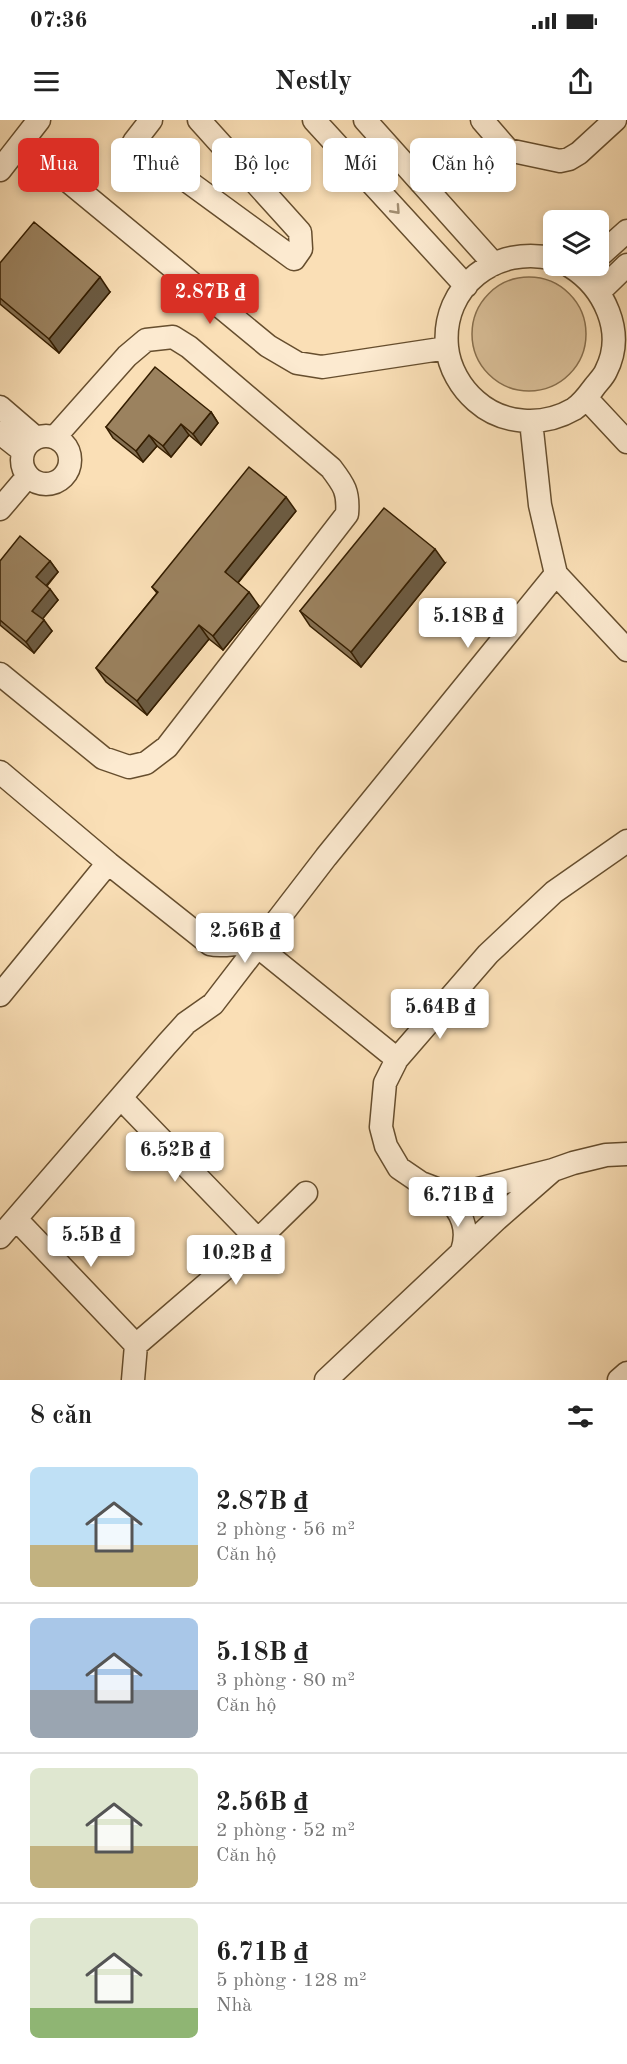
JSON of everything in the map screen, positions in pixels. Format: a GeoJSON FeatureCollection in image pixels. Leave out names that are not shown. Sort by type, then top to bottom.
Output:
{"type":"FeatureCollection","features":[{"type":"Feature","properties":{"kind":"street"},"geometry":{"type":"LineString","coordinates":[[25,138],[39,120]]}},
{"type":"Feature","properties":{"kind":"street"},"geometry":{"type":"LineString","coordinates":[[152,120],[134,142],[294,259],[301,249],[300,232],[199,120]]}},
{"type":"Feature","properties":{"kind":"street"},"geometry":{"type":"LineString","coordinates":[[314,120],[465,286]]}},
{"type":"Feature","properties":{"kind":"street"},"geometry":{"type":"LineString","coordinates":[[366,120],[494,264]]}},
{"type":"Feature","properties":{"kind":"street"},"geometry":{"type":"LineString","coordinates":[[482,120],[508,150],[560,161],[579,153],[615,120]]}},
{"type":"Feature","properties":{"kind":"street"},"geometry":{"type":"LineString","coordinates":[[0,170],[18,147]]}},
{"type":"Feature","properties":{"kind":"street"},"geometry":{"type":"LineString","coordinates":[[82,192],[268,346],[297,363],[322,366],[447,348]]}},
{"type":"Feature","properties":{"kind":"street"},"geometry":{"type":"LineString","coordinates":[[609,247],[627,231]]}},
{"type":"Feature","properties":{"kind":"street"},"geometry":{"type":"LineString","coordinates":[[543,256],[514,256],[494,264],[465,286],[452,310],[447,328],[447,348],[453,372],[466,392],[484,408],[507,418],[531,421],[554,418],[575,408],[586,398],[606,371],[613,345],[611,319],[599,292],[586,276]]}},
{"type":"Feature","properties":{"kind":"street"},"geometry":{"type":"LineString","coordinates":[[599,292],[627,265]]}},
{"type":"Feature","properties":{"kind":"street"},"geometry":{"type":"LineString","coordinates":[[0,433],[38,442],[63,442],[70,460],[68,469],[54,482],[45,484],[36,481],[28,476],[23,468],[38,442],[146,340],[173,337],[189,347],[331,468],[342,482],[348,498],[347,513],[166,747],[146,763],[129,767],[103,758],[0,674]]}},
{"type":"Feature","properties":{"kind":"street"},"geometry":{"type":"LineString","coordinates":[[586,398],[627,442]]}},
{"type":"Feature","properties":{"kind":"street"},"geometry":{"type":"LineString","coordinates":[[0,407],[38,442]]}},
{"type":"Feature","properties":{"kind":"street"},"geometry":{"type":"LineString","coordinates":[[531,421],[540,505],[556,574],[627,650]]}},
{"type":"Feature","properties":{"kind":"street"},"geometry":{"type":"LineString","coordinates":[[0,509],[28,476]]}},
{"type":"Feature","properties":{"kind":"street"},"geometry":{"type":"LineString","coordinates":[[0,1237],[186,1023],[213,1004],[256,945],[556,574]]}},
{"type":"Feature","properties":{"kind":"street"},"geometry":{"type":"LineString","coordinates":[[0,772],[210,944],[225,946],[250,943],[256,945],[397,1059]]}},
{"type":"Feature","properties":{"kind":"street"},"geometry":{"type":"LineString","coordinates":[[627,841],[554,892],[488,954],[397,1059],[385,1083],[381,1127],[386,1146],[399,1168],[421,1183],[447,1193],[466,1192],[553,1170],[573,1162],[606,1155],[627,1154]]}},
{"type":"Feature","properties":{"kind":"street"},"geometry":{"type":"LineString","coordinates":[[0,995],[108,862]]}},
{"type":"Feature","properties":{"kind":"street"},"geometry":{"type":"LineString","coordinates":[[121,1098],[258,1240]]}},
{"type":"Feature","properties":{"kind":"street"},"geometry":{"type":"LineString","coordinates":[[326,1380],[462,1251],[553,1170]]}},
{"type":"Feature","properties":{"kind":"street"},"geometry":{"type":"LineString","coordinates":[[435,1189],[452,1202],[462,1217],[466,1235],[462,1251]]}},
{"type":"Feature","properties":{"kind":"street"},"geometry":{"type":"LineString","coordinates":[[133,1380],[135,1345],[258,1240],[306,1193]]}},
{"type":"Feature","properties":{"kind":"street"},"geometry":{"type":"LineString","coordinates":[[16,1219],[135,1345]]}},
{"type":"Feature","properties":{"kind":"street"},"geometry":{"type":"LineString","coordinates":[[619,1380],[627,1373]]}},
{"type":"Feature","properties":{"kind":"shaded area"},"geometry":{"type":"Polygon","coordinates":[[[529,277],[551,282],[569,294],[581,312],[586,334],[581,356],[569,374],[551,386],[529,391],[507,386],[489,374],[477,356],[472,334],[477,312],[489,294],[507,282],[529,277]]]}},
{"type":"Feature","properties":{"kind":"building"},"geometry":{"type":"Polygon","coordinates":[[[34,222],[100,277],[49,339],[0,298],[0,263],[34,222]]]}},
{"type":"Feature","properties":{"kind":"building"},"geometry":{"type":"Polygon","coordinates":[[[155,367],[211,412],[193,434],[181,424],[163,446],[149,435],[136,451],[106,427],[155,367]]]}},
{"type":"Feature","properties":{"kind":"building"},"geometry":{"type":"Polygon","coordinates":[[[249,467],[286,497],[225,572],[249,592],[213,636],[199,625],[137,701],[96,668],[158,592],[152,587],[249,467]]]}},
{"type":"Feature","properties":{"kind":"building"},"geometry":{"type":"Polygon","coordinates":[[[384,508],[435,549],[351,652],[300,611],[384,508]]]}},
{"type":"Feature","properties":{"kind":"building"},"geometry":{"type":"Polygon","coordinates":[[[20,536],[50,561],[36,577],[50,589],[32,611],[44,620],[26,642],[0,620],[0,561],[20,536]]]}}]}
